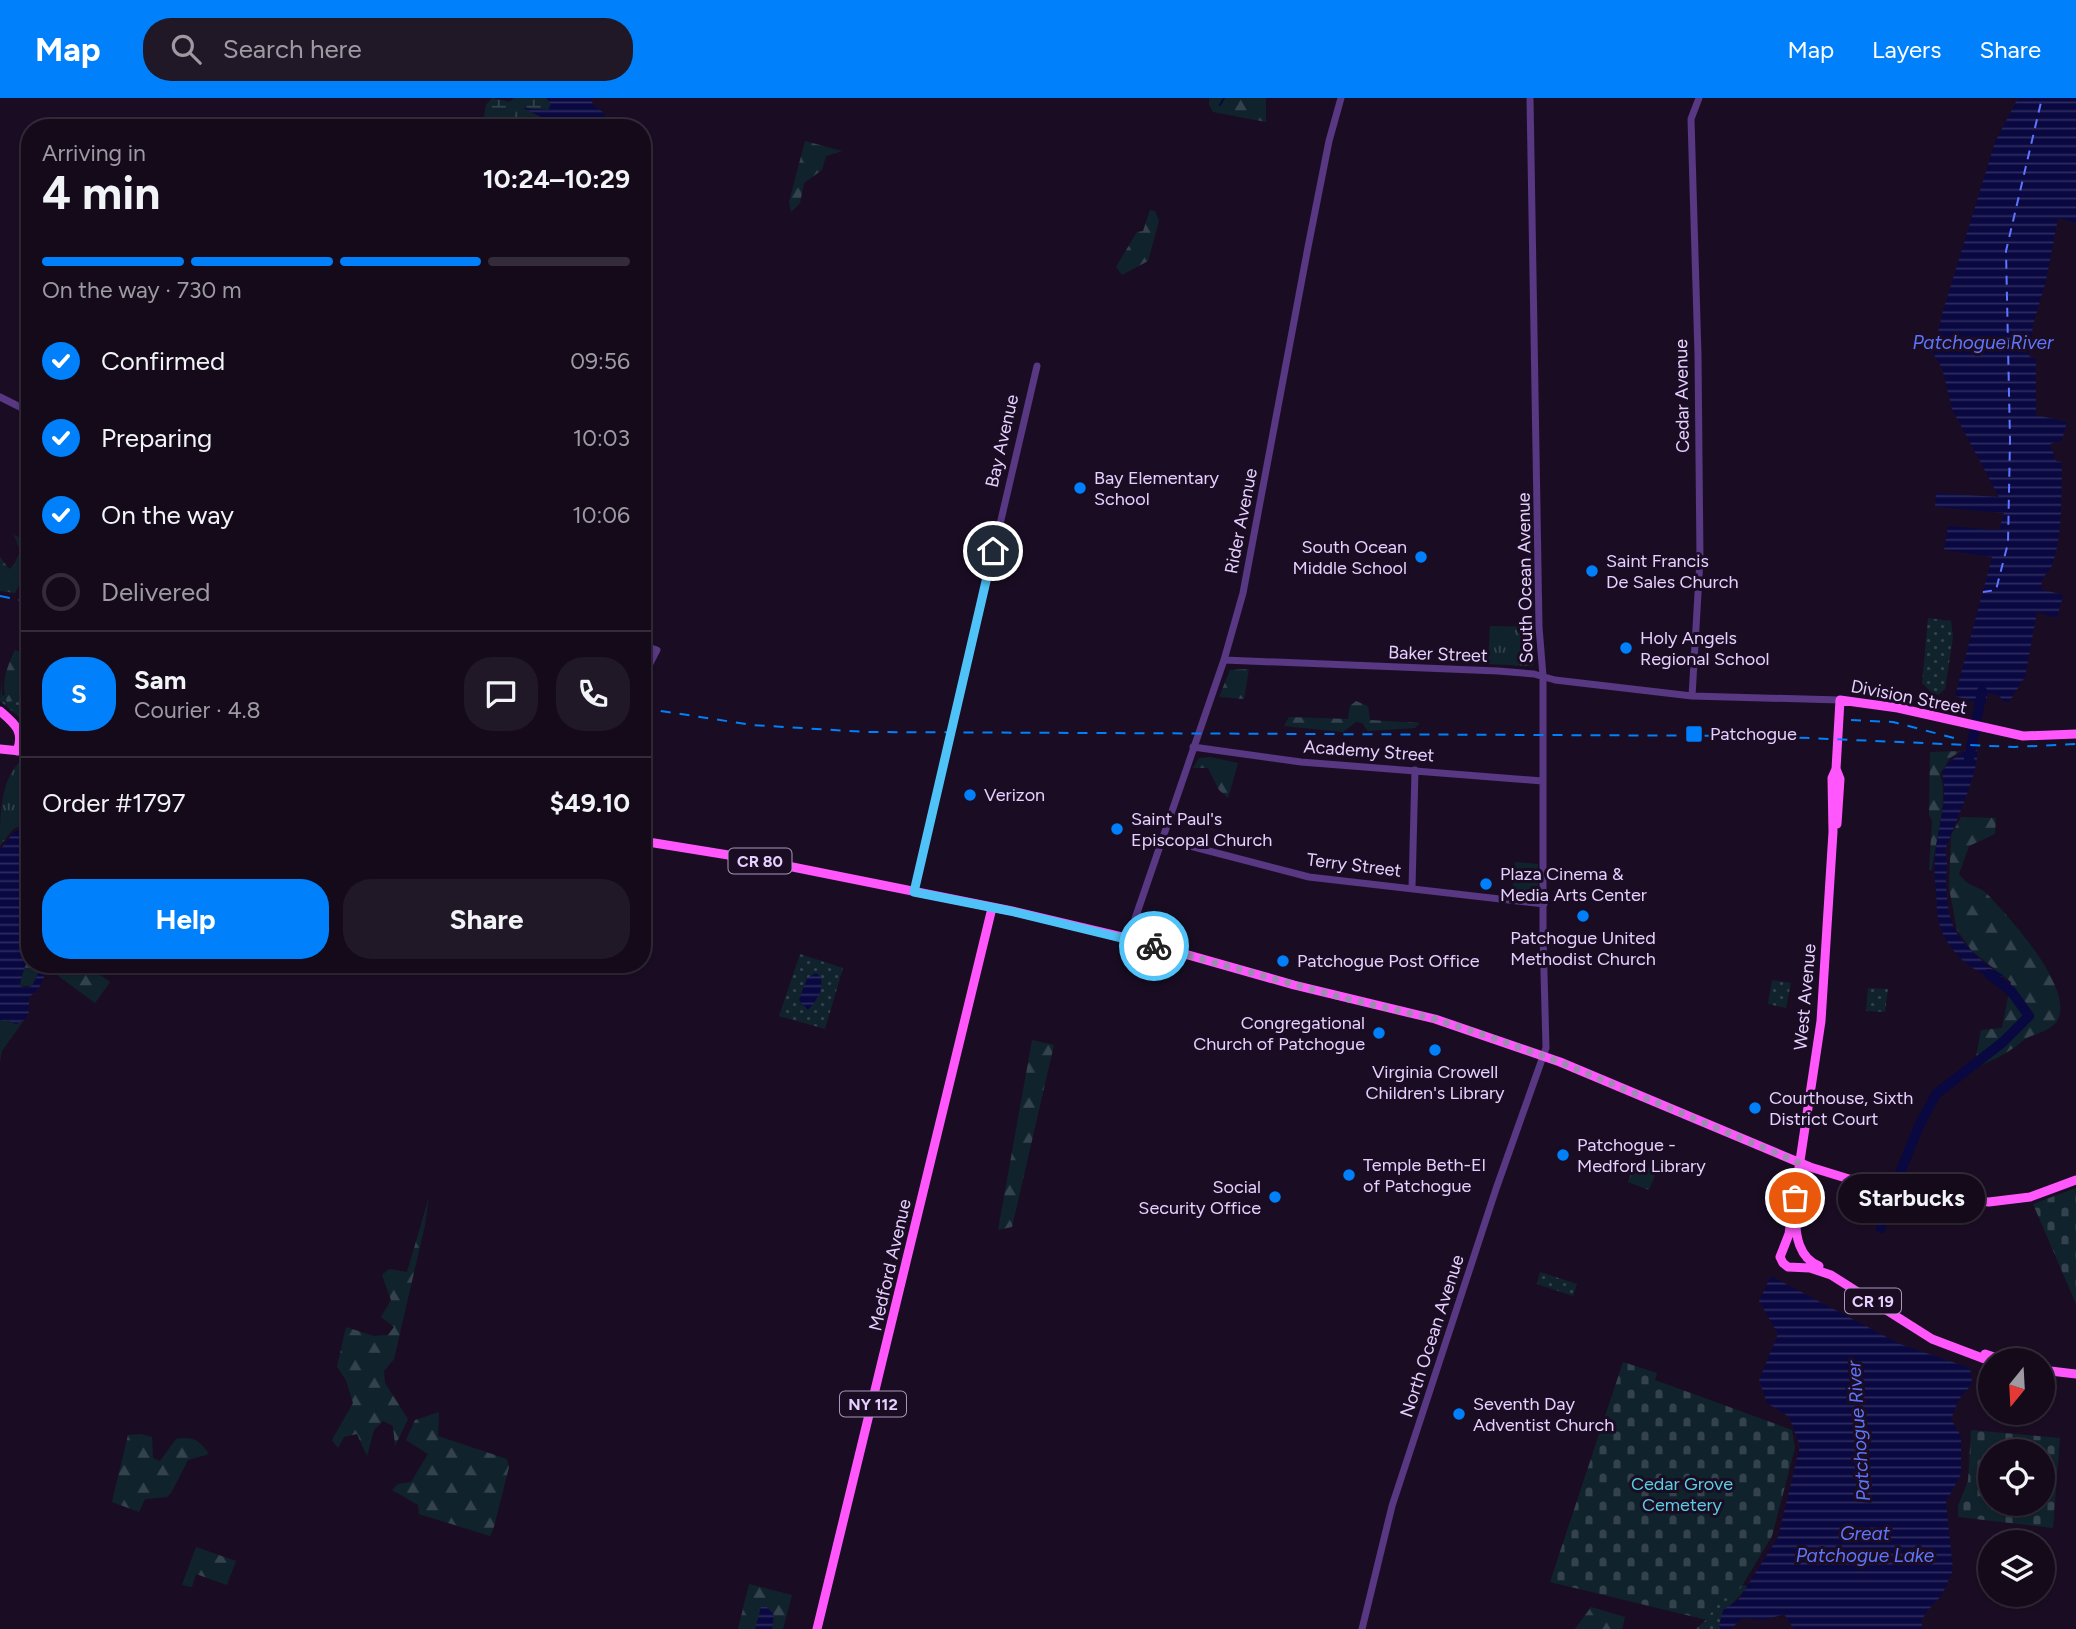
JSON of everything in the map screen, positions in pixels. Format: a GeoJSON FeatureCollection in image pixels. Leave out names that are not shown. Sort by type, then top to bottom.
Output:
{"type":"FeatureCollection","features":[{"type":"Feature","properties":{"kind":"main road","name":"Division Street"},"geometry":{"type":"LineString","coordinates":[[1840,700],[1872,703],[2023,736],[2076,734]]}},
{"type":"Feature","properties":{"kind":"main road","name":"West Avenue"},"geometry":{"type":"LineString","coordinates":[[1795,1198],[1821,1021],[1833,832],[1832,778],[1836,769],[1840,700]]}},
{"type":"Feature","properties":{"kind":"main road"},"geometry":{"type":"LineString","coordinates":[[0,711],[20,730],[17,751]]}},
{"type":"Feature","properties":{"kind":"main road"},"geometry":{"type":"LineString","coordinates":[[0,750],[21,751]]}},
{"type":"Feature","properties":{"kind":"main road","name":"CR 80"},"geometry":{"type":"LineString","coordinates":[[651,842],[752,859],[914,892]]}},
{"type":"Feature","properties":{"kind":"main road"},"geometry":{"type":"LineString","coordinates":[[914,892],[1128,939],[1344,998],[1435,1019],[1544,1056],[1800,1163],[1888,1191],[1989,1202],[2030,1198],[2076,1180]]}},
{"type":"Feature","properties":{"kind":"main road","name":"Medford Avenue"},"geometry":{"type":"LineString","coordinates":[[817,1629],[992,908]]}},
{"type":"Feature","properties":{"kind":"main road"},"geometry":{"type":"LineString","coordinates":[[1795,1198],[1803,1260],[1797,1266],[1788,1267],[1781,1260],[1781,1251],[1785,1245],[1795,1198]]}},
{"type":"Feature","properties":{"kind":"main road","name":"CR 19"},"geometry":{"type":"LineString","coordinates":[[1785,1245],[1791,1244],[1802,1251],[1812,1263],[1838,1274],[1930,1331],[1978,1351]]}},
{"type":"Feature","properties":{"kind":"main road","name":"CR 19"},"geometry":{"type":"LineString","coordinates":[[1797,1266],[1830,1275],[1922,1333],[1978,1357]]}},
{"type":"Feature","properties":{"kind":"main road"},"geometry":{"type":"LineString","coordinates":[[2055,1372],[2076,1374]]}},
{"type":"Feature","properties":{"kind":"street","name":"Rider Avenue"},"geometry":{"type":"LineString","coordinates":[[1128,939],[1224,660],[1243,593],[1308,247],[1340,98]]}},
{"type":"Feature","properties":{"kind":"street","name":"South Ocean Avenue"},"geometry":{"type":"LineString","coordinates":[[1530,98],[1539,627],[1543,676],[1544,1056]]}},
{"type":"Feature","properties":{"kind":"street","name":"Cedar Avenue"},"geometry":{"type":"LineString","coordinates":[[1692,696],[1700,559],[1698,355],[1691,119],[1699,98]]}},
{"type":"Feature","properties":{"kind":"street","name":"Bay Avenue"},"geometry":{"type":"LineString","coordinates":[[914,892],[1037,366]]}},
{"type":"Feature","properties":{"kind":"street"},"geometry":{"type":"LineString","coordinates":[[0,397],[21,408]]}},
{"type":"Feature","properties":{"kind":"street"},"geometry":{"type":"LineString","coordinates":[[651,648],[657,650],[651,662]]}},
{"type":"Feature","properties":{"kind":"street","name":"Baker Street"},"geometry":{"type":"LineString","coordinates":[[1224,660],[1498,671],[1692,696]]}},
{"type":"Feature","properties":{"kind":"street","name":"Division Street"},"geometry":{"type":"LineString","coordinates":[[1692,696],[1840,700]]}},
{"type":"Feature","properties":{"kind":"street","name":"Academy Street"},"geometry":{"type":"LineString","coordinates":[[1194,747],[1301,762],[1542,781]]}},
{"type":"Feature","properties":{"kind":"street"},"geometry":{"type":"LineString","coordinates":[[1412,888],[1415,770]]}},
{"type":"Feature","properties":{"kind":"street","name":"Terry Street"},"geometry":{"type":"LineString","coordinates":[[1163,839],[1309,877],[1544,904]]}},
{"type":"Feature","properties":{"kind":"street","name":"North Ocean Avenue"},"geometry":{"type":"LineString","coordinates":[[1362,1629],[1395,1498],[1496,1189],[1544,1056]]}},
{"type":"Feature","properties":{"kind":"green space"},"geometry":{"type":"Polygon","coordinates":[[[492,98],[510,102],[514,98],[547,98],[551,104],[549,110],[525,109],[543,119],[483,119],[486,105],[492,98]]]}},
{"type":"Feature","properties":{"kind":"green space"},"geometry":{"type":"Polygon","coordinates":[[[1209,98],[1266,98],[1266,122],[1213,112],[1209,98]]]}},
{"type":"Feature","properties":{"kind":"green space"},"geometry":{"type":"Polygon","coordinates":[[[805,141],[842,151],[826,156],[822,170],[804,183],[800,203],[791,212],[789,202],[805,141]]]}},
{"type":"Feature","properties":{"kind":"green space"},"geometry":{"type":"Polygon","coordinates":[[[1150,210],[1155,211],[1159,221],[1148,261],[1122,275],[1116,267],[1137,232],[1143,231],[1150,210]]]}},
{"type":"Feature","properties":{"kind":"green space"},"geometry":{"type":"Polygon","coordinates":[[[14,535],[21,538],[21,581],[15,593],[0,591],[0,557],[9,569],[14,565],[20,551],[14,535]]]}},
{"type":"Feature","properties":{"kind":"green space"},"geometry":{"type":"Polygon","coordinates":[[[1928,618],[1951,621],[1953,637],[1945,689],[1938,695],[1922,683],[1928,618]]]}},
{"type":"Feature","properties":{"kind":"green space"},"geometry":{"type":"Polygon","coordinates":[[[1490,626],[1533,627],[1534,664],[1488,664],[1490,626]]]}},
{"type":"Feature","properties":{"kind":"green space"},"geometry":{"type":"Polygon","coordinates":[[[15,650],[21,652],[21,700],[7,702],[4,682],[15,650]]]}},
{"type":"Feature","properties":{"kind":"green space"},"geometry":{"type":"Polygon","coordinates":[[[1249,669],[1244,699],[1219,697],[1230,670],[1249,669]]]}},
{"type":"Feature","properties":{"kind":"green space"},"geometry":{"type":"Polygon","coordinates":[[[2,678],[2,695],[21,698],[21,718],[0,701],[2,678]]]}},
{"type":"Feature","properties":{"kind":"green space"},"geometry":{"type":"Polygon","coordinates":[[[1356,701],[1368,706],[1370,720],[1420,723],[1415,728],[1368,731],[1362,723],[1356,722],[1343,732],[1284,726],[1289,717],[1348,719],[1350,706],[1356,701]]]}},
{"type":"Feature","properties":{"kind":"green space"},"geometry":{"type":"Polygon","coordinates":[[[1961,751],[1950,758],[1940,774],[1942,809],[1932,870],[1929,870],[1932,821],[1929,815],[1930,752],[1961,751]]]}},
{"type":"Feature","properties":{"kind":"green space"},"geometry":{"type":"Polygon","coordinates":[[[1210,757],[1238,763],[1228,798],[1219,790],[1208,768],[1193,768],[1199,758],[1210,757]]]}},
{"type":"Feature","properties":{"kind":"green space"},"geometry":{"type":"Polygon","coordinates":[[[21,761],[21,826],[13,829],[0,846],[5,787],[21,761]]]}},
{"type":"Feature","properties":{"kind":"green space"},"geometry":{"type":"Polygon","coordinates":[[[1961,817],[1996,818],[1995,834],[1969,846],[1959,874],[1988,895],[2024,936],[2049,973],[2057,991],[2060,1008],[2057,1021],[2050,1028],[2025,1039],[2003,1055],[1974,1069],[1981,1030],[2002,1028],[2011,982],[1972,951],[1957,930],[1949,888],[1951,835],[1961,817]]]}},
{"type":"Feature","properties":{"kind":"green space"},"geometry":{"type":"Polygon","coordinates":[[[1515,862],[1538,864],[1538,898],[1512,896],[1515,862]]]}},
{"type":"Feature","properties":{"kind":"green space"},"geometry":{"type":"Polygon","coordinates":[[[800,954],[843,968],[825,1029],[779,1016],[800,954]]]}},
{"type":"Feature","properties":{"kind":"green space"},"geometry":{"type":"Polygon","coordinates":[[[23,973],[38,973],[32,986],[20,986],[23,973]]]}},
{"type":"Feature","properties":{"kind":"green space"},"geometry":{"type":"Polygon","coordinates":[[[54,973],[98,973],[110,982],[95,1003],[54,973]]]}},
{"type":"Feature","properties":{"kind":"green space"},"geometry":{"type":"Polygon","coordinates":[[[1772,980],[1791,983],[1786,1008],[1768,1004],[1772,980]]]}},
{"type":"Feature","properties":{"kind":"green space"},"geometry":{"type":"Polygon","coordinates":[[[1868,988],[1888,989],[1885,1012],[1866,1011],[1868,988]]]}},
{"type":"Feature","properties":{"kind":"green space"},"geometry":{"type":"Polygon","coordinates":[[[0,1020],[16,1024],[24,1020],[2,1051],[0,1062],[0,1020]]]}},
{"type":"Feature","properties":{"kind":"green space"},"geometry":{"type":"Polygon","coordinates":[[[1032,1040],[1054,1045],[1012,1227],[998,1230],[1032,1040]]]}},
{"type":"Feature","properties":{"kind":"green space"},"geometry":{"type":"Polygon","coordinates":[[[1635,1163],[1657,1170],[1649,1190],[1628,1182],[1635,1163]]]}},
{"type":"Feature","properties":{"kind":"green space"},"geometry":{"type":"Polygon","coordinates":[[[2076,1188],[2076,1304],[2033,1204],[2076,1188]]]}},
{"type":"Feature","properties":{"kind":"green space"},"geometry":{"type":"Polygon","coordinates":[[[429,1197],[394,1359],[384,1371],[385,1383],[408,1419],[395,1446],[393,1426],[383,1421],[374,1430],[367,1456],[357,1434],[344,1437],[338,1448],[332,1440],[353,1403],[346,1380],[337,1367],[346,1327],[374,1336],[388,1335],[394,1327],[381,1317],[391,1300],[382,1275],[389,1269],[407,1272],[429,1197]]]}},
{"type":"Feature","properties":{"kind":"green space"},"geometry":{"type":"Polygon","coordinates":[[[1540,1272],[1577,1284],[1573,1296],[1537,1284],[1540,1272]]]}},
{"type":"Feature","properties":{"kind":"green space","name":"Cedar Grove Cemetery"},"geometry":{"type":"Polygon","coordinates":[[[1623,1362],[1657,1373],[1655,1380],[1792,1430],[1795,1448],[1772,1536],[1737,1594],[1718,1601],[1707,1620],[1550,1582],[1623,1362]]]}},
{"type":"Feature","properties":{"kind":"green space"},"geometry":{"type":"Polygon","coordinates":[[[439,1412],[438,1436],[507,1459],[509,1467],[490,1536],[419,1514],[418,1505],[392,1490],[398,1484],[411,1482],[428,1454],[406,1440],[415,1420],[439,1412]]]}},
{"type":"Feature","properties":{"kind":"green space"},"geometry":{"type":"Polygon","coordinates":[[[1971,1430],[2060,1438],[2055,1502],[2055,1439],[1978,1439],[1978,1516],[2054,1516],[2053,1528],[1958,1517],[1958,1506],[1968,1481],[1971,1430]]]}},
{"type":"Feature","properties":{"kind":"green space"},"geometry":{"type":"Polygon","coordinates":[[[128,1435],[152,1437],[153,1458],[160,1461],[176,1439],[195,1440],[209,1454],[188,1460],[171,1493],[167,1497],[145,1499],[139,1512],[112,1502],[128,1435]]]}},
{"type":"Feature","properties":{"kind":"green space"},"geometry":{"type":"Polygon","coordinates":[[[196,1547],[236,1561],[227,1585],[196,1574],[192,1587],[182,1585],[196,1547]]]}},
{"type":"Feature","properties":{"kind":"green space"},"geometry":{"type":"Polygon","coordinates":[[[749,1584],[792,1595],[783,1629],[738,1629],[749,1584]]]}},
{"type":"Feature","properties":{"kind":"green space"},"geometry":{"type":"Polygon","coordinates":[[[1741,1585],[1747,1586],[1724,1613],[1719,1626],[1721,1629],[1696,1629],[1707,1619],[1709,1607],[1741,1585]]]}},
{"type":"Feature","properties":{"kind":"green space"},"geometry":{"type":"Polygon","coordinates":[[[1591,1607],[1625,1617],[1622,1629],[1575,1629],[1591,1607]]]}},
{"type":"Feature","properties":{"kind":"water"},"geometry":{"type":"Polygon","coordinates":[[[546,98],[591,98],[593,105],[604,113],[606,119],[543,119],[523,108],[548,110],[551,104],[546,98]]]}},
{"type":"Feature","properties":{"kind":"water","name":"Patchogue River"},"geometry":{"type":"Polygon","coordinates":[[[2018,98],[2076,98],[2076,223],[2058,218],[2046,281],[2033,325],[2029,356],[2036,359],[2036,415],[2067,422],[2062,440],[2050,444],[2056,461],[2062,462],[2061,514],[2056,554],[2041,589],[2063,595],[2057,618],[2037,612],[2025,677],[2009,702],[1988,693],[1985,705],[1955,696],[1992,557],[1944,550],[1948,526],[1999,530],[2004,513],[1935,507],[1936,493],[1999,497],[1952,409],[1942,368],[1933,353],[1943,311],[1995,142],[2018,98]]]}},
{"type":"Feature","properties":{"kind":"water"},"geometry":{"type":"Polygon","coordinates":[[[1968,748],[1977,750],[1977,759],[1945,851],[1948,907],[1952,924],[1961,940],[1986,964],[2003,975],[1999,981],[1969,965],[1952,949],[1937,915],[1935,864],[1944,801],[1942,773],[1950,762],[1968,748]]]}},
{"type":"Feature","properties":{"kind":"water"},"geometry":{"type":"Polygon","coordinates":[[[21,829],[23,973],[20,986],[32,986],[38,973],[45,973],[42,983],[29,997],[29,1012],[24,1020],[16,1024],[0,1020],[0,850],[14,832],[21,829]]]}},
{"type":"Feature","properties":{"kind":"water"},"geometry":{"type":"Polygon","coordinates":[[[816,973],[821,977],[820,991],[808,1010],[799,1000],[807,978],[816,973]]]}},
{"type":"Feature","properties":{"kind":"water","name":"Great Patchogue Lake"},"geometry":{"type":"Polygon","coordinates":[[[1771,1276],[1900,1344],[1970,1368],[1972,1384],[1959,1399],[1951,1419],[1961,1436],[1961,1474],[1946,1502],[1953,1570],[1942,1595],[1921,1621],[1923,1629],[1794,1629],[1784,1614],[1765,1620],[1742,1618],[1731,1629],[1721,1629],[1719,1626],[1723,1610],[1739,1599],[1778,1537],[1800,1446],[1789,1417],[1767,1403],[1759,1380],[1778,1334],[1759,1301],[1771,1276]]]}},
{"type":"Feature","properties":{"kind":"water"},"geometry":{"type":"Polygon","coordinates":[[[761,1607],[767,1607],[774,1615],[772,1629],[755,1629],[761,1607]]]}},
{"type":"Feature","properties":{"kind":"waterway"},"geometry":{"type":"LineString","coordinates":[[1220,105],[1224,98]]}},
{"type":"Feature","properties":{"kind":"waterway","name":"Patchogue River"},"geometry":{"type":"LineString","coordinates":[[1969,759],[1982,691]]}},
{"type":"Feature","properties":{"kind":"waterway","name":"Patchogue River"},"geometry":{"type":"LineString","coordinates":[[1881,1228],[1883,1215],[1918,1128],[1936,1094],[2003,1042],[2029,1016],[2011,991],[1989,974]]}},
{"type":"Feature","properties":{"kind":"ferry route"},"geometry":{"type":"LineString","coordinates":[[1983,592],[1996,590],[2008,543],[2010,440],[2006,251],[2042,98]]}},
{"type":"Feature","properties":{"kind":"railway"},"geometry":{"type":"LineString","coordinates":[[0,596],[21,600]]}},
{"type":"Feature","properties":{"kind":"railway"},"geometry":{"type":"LineString","coordinates":[[651,709],[752,725],[866,732],[1761,736],[2014,747],[2076,744]]}},
{"type":"Feature","properties":{"kind":"railway"},"geometry":{"type":"LineString","coordinates":[[1851,720],[1893,722],[1954,738]]}},
{"type":"Feature","properties":{"kind":"way so far"},"geometry":{"type":"LineString","coordinates":[[1154,946],[1344,998],[1435,1019],[1560,1062],[1800,1163],[1795,1198]]}},
{"type":"Feature","properties":{"kind":"place","name":"Bay Elementary School"},"geometry":{"type":"Point","coordinates":[1080,488]}},
{"type":"Feature","properties":{"kind":"place","name":"South Ocean Middle School"},"geometry":{"type":"Point","coordinates":[1421,557]}},
{"type":"Feature","properties":{"kind":"place","name":"Saint Francis De Sales Church"},"geometry":{"type":"Point","coordinates":[1592,571]}},
{"type":"Feature","properties":{"kind":"place","name":"Holy Angels Regional School"},"geometry":{"type":"Point","coordinates":[1626,648]}},
{"type":"Feature","properties":{"kind":"place","name":"Patchogue"},"geometry":{"type":"Point","coordinates":[1694,734]}},
{"type":"Feature","properties":{"kind":"place","name":"Verizon"},"geometry":{"type":"Point","coordinates":[970,795]}},
{"type":"Feature","properties":{"kind":"place","name":"Saint Paul's Episcopal Church"},"geometry":{"type":"Point","coordinates":[1117,829]}},
{"type":"Feature","properties":{"kind":"place","name":"Plaza Cinema & Media Arts Center"},"geometry":{"type":"Point","coordinates":[1486,884]}},
{"type":"Feature","properties":{"kind":"place","name":"Patchogue United Methodist Church"},"geometry":{"type":"Point","coordinates":[1583,916]}},
{"type":"Feature","properties":{"kind":"place","name":"Patchogue Post Office"},"geometry":{"type":"Point","coordinates":[1283,961]}},
{"type":"Feature","properties":{"kind":"place","name":"Congregational Church of Patchogue"},"geometry":{"type":"Point","coordinates":[1379,1033]}},
{"type":"Feature","properties":{"kind":"place","name":"Virginia Crowell Children's Library"},"geometry":{"type":"Point","coordinates":[1435,1050]}},
{"type":"Feature","properties":{"kind":"place","name":"Courthouse, Sixth District Court"},"geometry":{"type":"Point","coordinates":[1755,1108]}},
{"type":"Feature","properties":{"kind":"place","name":"Patchogue - Medford Library"},"geometry":{"type":"Point","coordinates":[1563,1155]}},
{"type":"Feature","properties":{"kind":"place","name":"Temple Beth-El of Patchogue"},"geometry":{"type":"Point","coordinates":[1349,1175]}},
{"type":"Feature","properties":{"kind":"place","name":"Social Security Office"},"geometry":{"type":"Point","coordinates":[1275,1197]}},
{"type":"Feature","properties":{"kind":"place","name":"Starbucks"},"geometry":{"type":"Point","coordinates":[1795,1198]}},
{"type":"Feature","properties":{"kind":"place","name":"Seventh Day Adventist Church"},"geometry":{"type":"Point","coordinates":[1459,1414]}},
{"type":"Feature","properties":{"kind":"route"},"geometry":{"type":"LineString","coordinates":[[993,551],[914,892],[1010,911],[1154,946]]}}]}
